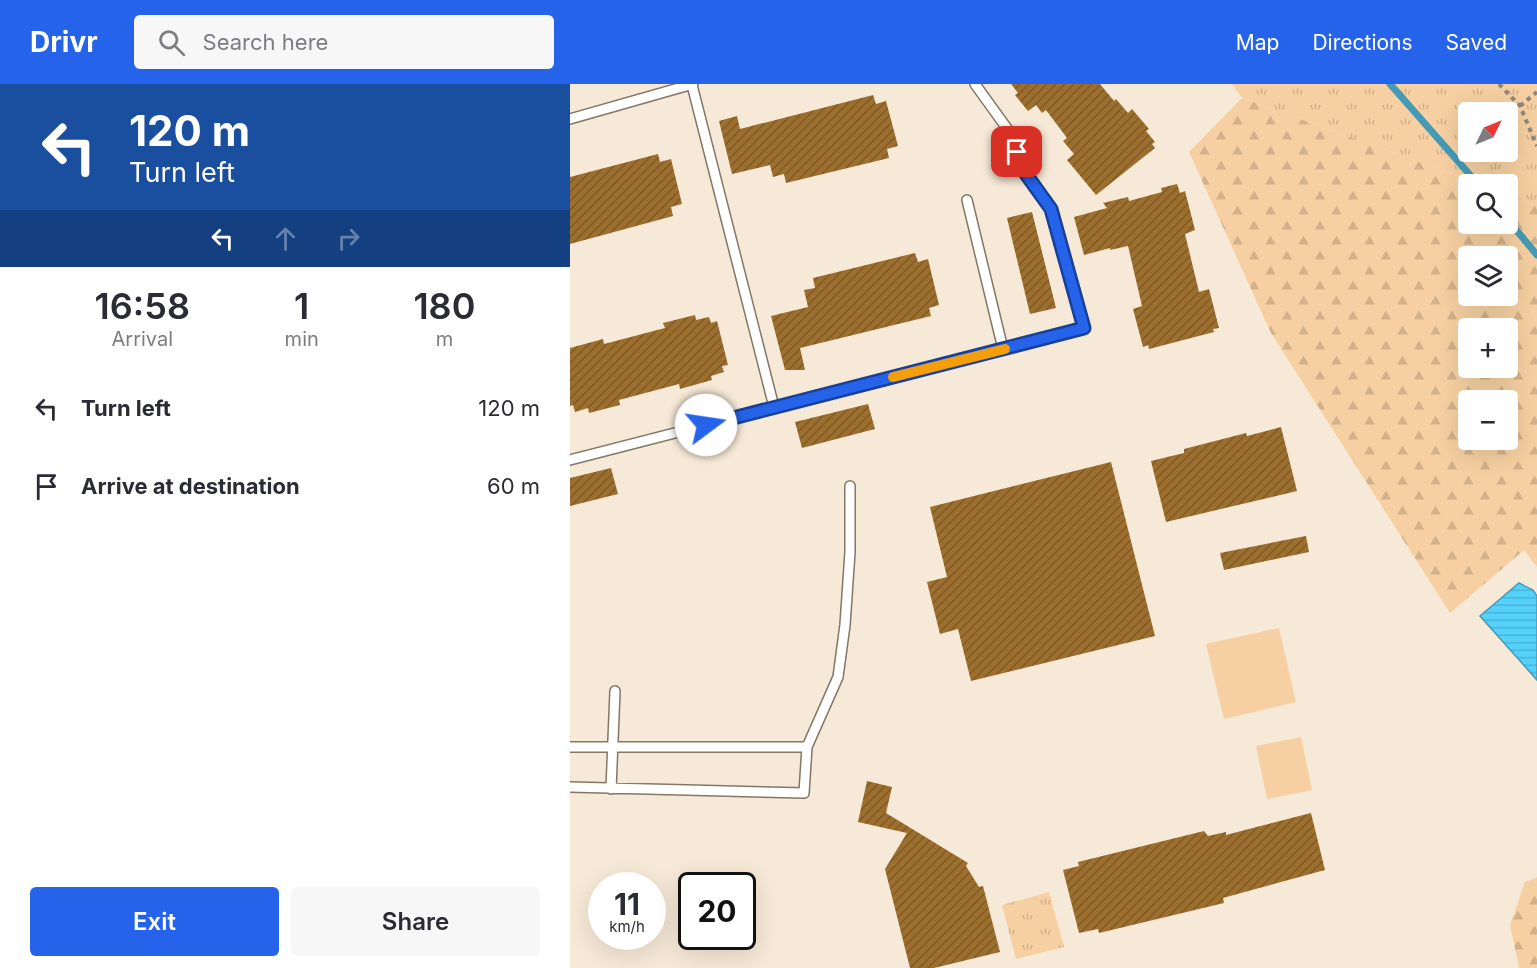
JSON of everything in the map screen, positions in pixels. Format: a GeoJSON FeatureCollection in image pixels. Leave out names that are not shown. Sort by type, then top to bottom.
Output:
{"type":"FeatureCollection","features":[{"type":"Feature","properties":{"kind":"lane"},"geometry":{"type":"LineString","coordinates":[[570,119],[692,84],[774,407]]}},
{"type":"Feature","properties":{"kind":"lane"},"geometry":{"type":"LineString","coordinates":[[570,460],[1084,328],[1051,209],[1023,170],[1011,134],[975,84]]}},
{"type":"Feature","properties":{"kind":"lane"},"geometry":{"type":"LineString","coordinates":[[967,200],[1003,350]]}},
{"type":"Feature","properties":{"kind":"lane"},"geometry":{"type":"LineString","coordinates":[[570,787],[804,793],[807,747],[838,677],[849,562],[850,486]]}},
{"type":"Feature","properties":{"kind":"lane"},"geometry":{"type":"LineString","coordinates":[[611,789],[615,691]]}},
{"type":"Feature","properties":{"kind":"lane"},"geometry":{"type":"LineString","coordinates":[[570,747],[807,747]]}},
{"type":"Feature","properties":{"kind":"path"},"geometry":{"type":"LineString","coordinates":[[1499,84],[1520,106],[1537,146]]}},
{"type":"Feature","properties":{"kind":"path"},"geometry":{"type":"LineString","coordinates":[[1520,106],[1537,92]]}},
{"type":"Feature","properties":{"kind":"green space"},"geometry":{"type":"Polygon","coordinates":[[[1232,84],[1537,84],[1537,205],[1518,198],[1518,174],[1458,174],[1458,176],[1242,98],[1232,84]]]}},
{"type":"Feature","properties":{"kind":"green space"},"geometry":{"type":"Polygon","coordinates":[[[1242,98],[1458,176],[1458,234],[1518,234],[1518,198],[1537,205],[1537,567],[1524,550],[1450,613],[1271,333],[1189,152],[1242,98]]]}},
{"type":"Feature","properties":{"kind":"green space"},"geometry":{"type":"Polygon","coordinates":[[[1279,628],[1296,702],[1224,719],[1206,644],[1279,628]]]}},
{"type":"Feature","properties":{"kind":"green space"},"geometry":{"type":"Polygon","coordinates":[[[1301,737],[1312,790],[1267,799],[1256,746],[1301,737]]]}},
{"type":"Feature","properties":{"kind":"green space"},"geometry":{"type":"Polygon","coordinates":[[[1537,877],[1537,968],[1519,968],[1510,925],[1525,882],[1537,877]]]}},
{"type":"Feature","properties":{"kind":"green space"},"geometry":{"type":"Polygon","coordinates":[[[1049,892],[1064,947],[1016,959],[1002,905],[1049,892]]]}},
{"type":"Feature","properties":{"kind":"water"},"geometry":{"type":"Polygon","coordinates":[[[1519,583],[1533,590],[1537,596],[1537,680],[1480,616],[1519,583]]]}},
{"type":"Feature","properties":{"kind":"building"},"geometry":{"type":"Polygon","coordinates":[[[1011,84],[1100,84],[1128,113],[1132,109],[1149,129],[1146,131],[1155,142],[1152,144],[1155,148],[1096,195],[1067,160],[1074,154],[1063,141],[1067,138],[1046,110],[1042,113],[1036,105],[1028,111],[1015,95],[1018,93],[1011,84]]]}},
{"type":"Feature","properties":{"kind":"building"},"geometry":{"type":"Polygon","coordinates":[[[873,95],[876,104],[886,101],[898,146],[887,149],[889,158],[786,183],[784,174],[773,177],[770,165],[732,174],[719,121],[737,116],[740,129],[873,95]]]}},
{"type":"Feature","properties":{"kind":"building"},"geometry":{"type":"Polygon","coordinates":[[[658,154],[660,162],[671,159],[682,204],[671,207],[673,216],[570,244],[570,177],[658,154]]]}},
{"type":"Feature","properties":{"kind":"building"},"geometry":{"type":"Polygon","coordinates":[[[1177,184],[1180,193],[1185,191],[1195,230],[1185,234],[1199,292],[1209,289],[1219,328],[1213,329],[1214,332],[1149,349],[1148,345],[1143,347],[1133,309],[1142,306],[1128,246],[1084,255],[1074,217],[1107,208],[1103,203],[1128,197],[1129,201],[1162,192],[1161,188],[1177,184]]]}},
{"type":"Feature","properties":{"kind":"building"},"geometry":{"type":"Polygon","coordinates":[[[1032,212],[1056,308],[1030,314],[1007,218],[1032,212]]]}},
{"type":"Feature","properties":{"kind":"building"},"geometry":{"type":"Polygon","coordinates":[[[915,253],[918,262],[928,259],[939,305],[929,308],[931,316],[800,348],[805,370],[785,370],[771,316],[808,307],[804,290],[815,288],[813,278],[915,253]]]}},
{"type":"Feature","properties":{"kind":"building"},"geometry":{"type":"Polygon","coordinates":[[[695,315],[696,320],[709,317],[711,323],[717,321],[728,365],[722,366],[724,372],[711,376],[712,380],[680,389],[679,384],[619,400],[620,405],[589,413],[588,408],[575,412],[573,405],[570,406],[570,348],[603,339],[604,344],[665,328],[663,323],[695,315]]]}},
{"type":"Feature","properties":{"kind":"building"},"geometry":{"type":"Polygon","coordinates":[[[868,404],[875,429],[802,448],[795,422],[868,404]]]}},
{"type":"Feature","properties":{"kind":"building"},"geometry":{"type":"Polygon","coordinates":[[[1281,427],[1297,491],[1166,522],[1151,461],[1184,453],[1184,449],[1246,433],[1247,436],[1281,427]]]}},
{"type":"Feature","properties":{"kind":"building"},"geometry":{"type":"Polygon","coordinates":[[[1111,462],[1155,636],[971,681],[958,629],[940,634],[927,582],[947,577],[930,507],[1111,462]]]}},
{"type":"Feature","properties":{"kind":"building"},"geometry":{"type":"Polygon","coordinates":[[[611,468],[618,494],[570,506],[570,478],[611,468]]]}},
{"type":"Feature","properties":{"kind":"building"},"geometry":{"type":"Polygon","coordinates":[[[1306,536],[1309,552],[1224,570],[1220,553],[1306,536]]]}},
{"type":"Feature","properties":{"kind":"building"},"geometry":{"type":"Polygon","coordinates":[[[867,781],[892,787],[886,813],[968,863],[966,866],[979,887],[983,886],[1000,952],[934,968],[910,968],[885,869],[907,833],[858,822],[867,781]]]}},
{"type":"Feature","properties":{"kind":"building"},"geometry":{"type":"Polygon","coordinates":[[[1311,813],[1325,870],[1223,898],[1224,903],[1099,933],[1098,929],[1079,933],[1063,870],[1079,866],[1078,862],[1204,831],[1208,836],[1226,832],[1226,835],[1311,813]]]}},
{"type":"Feature","properties":{"kind":"waterway"},"geometry":{"type":"LineString","coordinates":[[1390,84],[1469,174]]}},
{"type":"Feature","properties":{"kind":"waterway"},"geometry":{"type":"LineString","coordinates":[[1518,232],[1537,255]]}},
{"type":"Feature","properties":{"kind":"slow traffic"},"geometry":{"type":"LineString","coordinates":[[893,377],[1005,349]]}},
{"type":"Feature","properties":{"kind":"route"},"geometry":{"type":"LineString","coordinates":[[706,425],[1084,328],[1051,209],[1023,170],[1017,152]]}}]}
